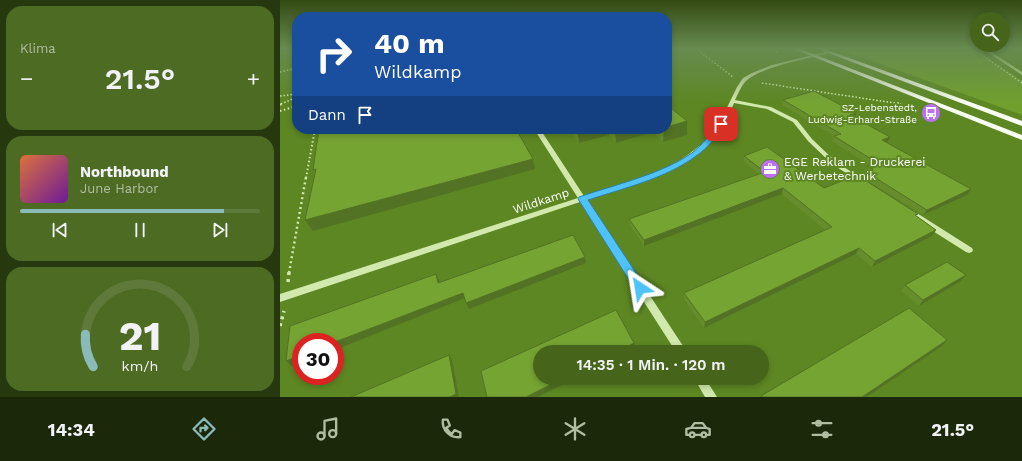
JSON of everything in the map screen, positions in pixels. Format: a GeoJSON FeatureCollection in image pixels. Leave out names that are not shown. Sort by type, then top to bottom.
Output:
{"type":"FeatureCollection","features":[{"type":"Feature","properties":{"kind":"main road"},"geometry":{"type":"LineString","coordinates":[[841,67],[1022,138]]}},
{"type":"Feature","properties":{"kind":"main road"},"geometry":{"type":"LineString","coordinates":[[868,67],[1022,124]]}},
{"type":"Feature","properties":{"kind":"street"},"geometry":{"type":"LineString","coordinates":[[744,80],[758,73],[779,67]]}},
{"type":"Feature","properties":{"kind":"street","name":"Wildkamp"},"geometry":{"type":"LineString","coordinates":[[284,297],[669,170],[694,154],[711,139],[734,101],[744,80]]}},
{"type":"Feature","properties":{"kind":"street"},"geometry":{"type":"LineString","coordinates":[[734,101],[769,108],[795,121],[810,140],[834,163],[866,184]]}},
{"type":"Feature","properties":{"kind":"street"},"geometry":{"type":"LineString","coordinates":[[539,134],[677,345]]}},
{"type":"Feature","properties":{"kind":"street"},"geometry":{"type":"LineString","coordinates":[[905,208],[969,250]]}},
{"type":"Feature","properties":{"kind":"street"},"geometry":{"type":"LineString","coordinates":[[703,385],[711,397]]}},
{"type":"Feature","properties":{"kind":"path"},"geometry":{"type":"LineString","coordinates":[[718,67],[731,77],[744,80],[902,104]]}},
{"type":"Feature","properties":{"kind":"path"},"geometry":{"type":"LineString","coordinates":[[998,67],[1022,83]]}},
{"type":"Feature","properties":{"kind":"path"},"geometry":{"type":"LineString","coordinates":[[280,72],[292,69]]}},
{"type":"Feature","properties":{"kind":"path"},"geometry":{"type":"LineString","coordinates":[[280,96],[292,95]]}},
{"type":"Feature","properties":{"kind":"path"},"geometry":{"type":"LineString","coordinates":[[280,105],[292,99]]}},
{"type":"Feature","properties":{"kind":"path"},"geometry":{"type":"LineString","coordinates":[[280,110],[292,107]]}},
{"type":"Feature","properties":{"kind":"path"},"geometry":{"type":"LineString","coordinates":[[284,297],[314,134]]}},
{"type":"Feature","properties":{"kind":"green space"},"geometry":{"type":"Polygon","coordinates":[[[887,67],[1001,67],[1022,81],[1022,115],[887,67]]]}},
{"type":"Feature","properties":{"kind":"building"},"geometry":{"type":"Polygon","coordinates":[[[814,91],[856,113],[850,115],[890,137],[882,140],[971,189],[927,210],[866,172],[873,169],[867,166],[876,162],[834,136],[841,134],[783,100],[814,91]]]}},
{"type":"Feature","properties":{"kind":"building"},"geometry":{"type":"Polygon","coordinates":[[[672,109],[687,121],[672,126],[672,109]]]}},
{"type":"Feature","properties":{"kind":"building"},"geometry":{"type":"Polygon","coordinates":[[[318,134],[519,134],[533,159],[305,220],[316,169],[313,170],[318,134]]]}},
{"type":"Feature","properties":{"kind":"building"},"geometry":{"type":"Polygon","coordinates":[[[767,147],[824,188],[857,175],[918,214],[915,215],[936,230],[875,261],[859,248],[705,322],[684,293],[832,227],[783,188],[644,240],[629,219],[765,172],[744,156],[767,147]]]}},
{"type":"Feature","properties":{"kind":"building"},"geometry":{"type":"Polygon","coordinates":[[[573,235],[585,257],[466,303],[463,293],[344,339],[344,333],[292,333],[292,359],[286,361],[290,326],[436,274],[438,283],[573,235]]]}},
{"type":"Feature","properties":{"kind":"building"},"geometry":{"type":"Polygon","coordinates":[[[947,262],[966,275],[923,300],[905,285],[947,262]]]}},
{"type":"Feature","properties":{"kind":"building"},"geometry":{"type":"Polygon","coordinates":[[[909,308],[947,340],[862,397],[761,396],[909,308]]]}},
{"type":"Feature","properties":{"kind":"building"},"geometry":{"type":"Polygon","coordinates":[[[616,310],[634,343],[630,345],[539,345],[616,310]]]}},
{"type":"Feature","properties":{"kind":"building"},"geometry":{"type":"Polygon","coordinates":[[[533,348],[533,385],[550,385],[526,397],[487,397],[481,371],[533,348]]]}},
{"type":"Feature","properties":{"kind":"building"},"geometry":{"type":"Polygon","coordinates":[[[449,355],[456,394],[450,397],[351,397],[449,355]]]}},
{"type":"Feature","properties":{"kind":"waterway"},"geometry":{"type":"LineString","coordinates":[[1011,67],[1022,74]]}},
{"type":"Feature","properties":{"kind":"place","name":"SZ-Lebenstedt, Ludwig-Erhard-Straße"},"geometry":{"type":"Point","coordinates":[931,113]}},
{"type":"Feature","properties":{"kind":"place","name":"EGE Reklam - Druckerei & Werbetechnik"},"geometry":{"type":"Point","coordinates":[770,169]}},
{"type":"Feature","properties":{"kind":"route"},"geometry":{"type":"LineString","coordinates":[[640,288],[582,199],[669,170],[694,154],[711,139],[721,124]]}}]}
